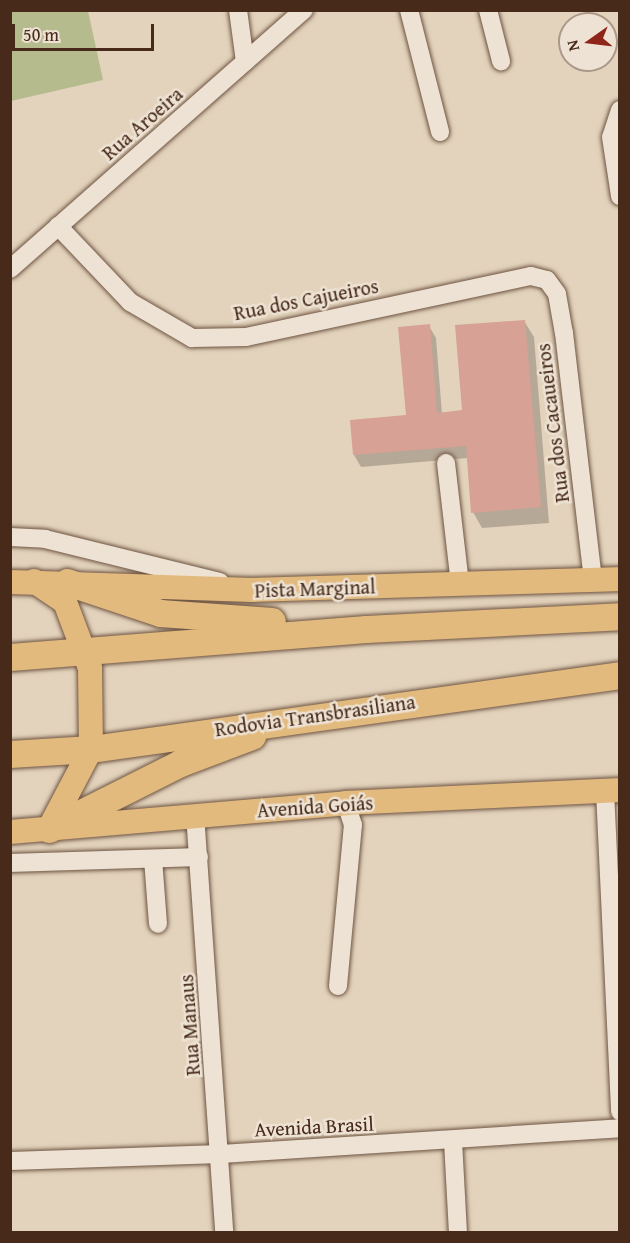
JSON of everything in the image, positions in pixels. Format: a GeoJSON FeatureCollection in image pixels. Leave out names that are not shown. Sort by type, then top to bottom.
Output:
{"type":"FeatureCollection","features":[{"type":"Feature","properties":{"kind":"highway"},"geometry":{"type":"LineString","coordinates":[[67,582],[160,613],[366,629]]}},
{"type":"Feature","properties":{"kind":"highway"},"geometry":{"type":"LineString","coordinates":[[10,657],[86,648],[366,629],[620,616]]}},
{"type":"Feature","properties":{"kind":"highway","name":"Rodovia Transbrasiliana"},"geometry":{"type":"LineString","coordinates":[[10,754],[92,749],[576,678],[620,675]]}},
{"type":"Feature","properties":{"kind":"highway"},"geometry":{"type":"LineString","coordinates":[[576,678],[620,689]]}},
{"type":"Feature","properties":{"kind":"highway"},"geometry":{"type":"LineString","coordinates":[[49,829],[180,763],[305,716]]}},
{"type":"Feature","properties":{"kind":"main road","name":"Pista Marginal"},"geometry":{"type":"LineString","coordinates":[[20,580],[253,590],[620,579]]}},
{"type":"Feature","properties":{"kind":"main road"},"geometry":{"type":"LineString","coordinates":[[20,580],[65,603],[86,648],[92,749],[49,829]]}},
{"type":"Feature","properties":{"kind":"main road","name":"Avenida Goiás"},"geometry":{"type":"LineString","coordinates":[[10,832],[195,814],[346,803],[612,791]]}},
{"type":"Feature","properties":{"kind":"street"},"geometry":{"type":"LineString","coordinates":[[238,10],[245,62]]}},
{"type":"Feature","properties":{"kind":"street","name":"Rua Aroeira"},"geometry":{"type":"LineString","coordinates":[[10,269],[304,10]]}},
{"type":"Feature","properties":{"kind":"street"},"geometry":{"type":"LineString","coordinates":[[409,10],[440,132]]}},
{"type":"Feature","properties":{"kind":"street"},"geometry":{"type":"LineString","coordinates":[[488,10],[501,61]]}},
{"type":"Feature","properties":{"kind":"street"},"geometry":{"type":"LineString","coordinates":[[620,110],[611,137],[620,196]]}},
{"type":"Feature","properties":{"kind":"street","name":"Rua dos Cajueiros"},"geometry":{"type":"LineString","coordinates":[[58,226],[130,302],[192,338],[246,337],[531,276]]}},
{"type":"Feature","properties":{"kind":"street","name":"Rua dos Cacaueiros"},"geometry":{"type":"LineString","coordinates":[[531,276],[547,280],[557,294],[593,581]]}},
{"type":"Feature","properties":{"kind":"street"},"geometry":{"type":"LineString","coordinates":[[446,463],[460,584]]}},
{"type":"Feature","properties":{"kind":"street"},"geometry":{"type":"LineString","coordinates":[[10,537],[45,539],[253,590]]}},
{"type":"Feature","properties":{"kind":"street"},"geometry":{"type":"LineString","coordinates":[[612,791],[620,1112]]}},
{"type":"Feature","properties":{"kind":"street"},"geometry":{"type":"LineString","coordinates":[[338,986],[353,825],[346,803]]}},
{"type":"Feature","properties":{"kind":"street","name":"Rua Manaus"},"geometry":{"type":"LineString","coordinates":[[195,814],[221,1154],[224,1233]]}},
{"type":"Feature","properties":{"kind":"street"},"geometry":{"type":"LineString","coordinates":[[10,863],[199,857]]}},
{"type":"Feature","properties":{"kind":"street"},"geometry":{"type":"LineString","coordinates":[[153,859],[158,924]]}},
{"type":"Feature","properties":{"kind":"street","name":"Avenida Brasil"},"geometry":{"type":"LineString","coordinates":[[10,1161],[221,1154],[453,1141],[620,1128]]}},
{"type":"Feature","properties":{"kind":"street"},"geometry":{"type":"LineString","coordinates":[[453,1141],[458,1233]]}},
{"type":"Feature","properties":{"kind":"green space"},"geometry":{"type":"Polygon","coordinates":[[[10,11],[88,11],[103,80],[11,101],[10,11]]]}},
{"type":"Feature","properties":{"kind":"building"},"geometry":{"type":"Polygon","coordinates":[[[525,320],[541,507],[471,513],[466,446],[353,455],[350,420],[406,415],[398,327],[430,324],[437,413],[462,410],[455,325],[525,320]]]}}]}
